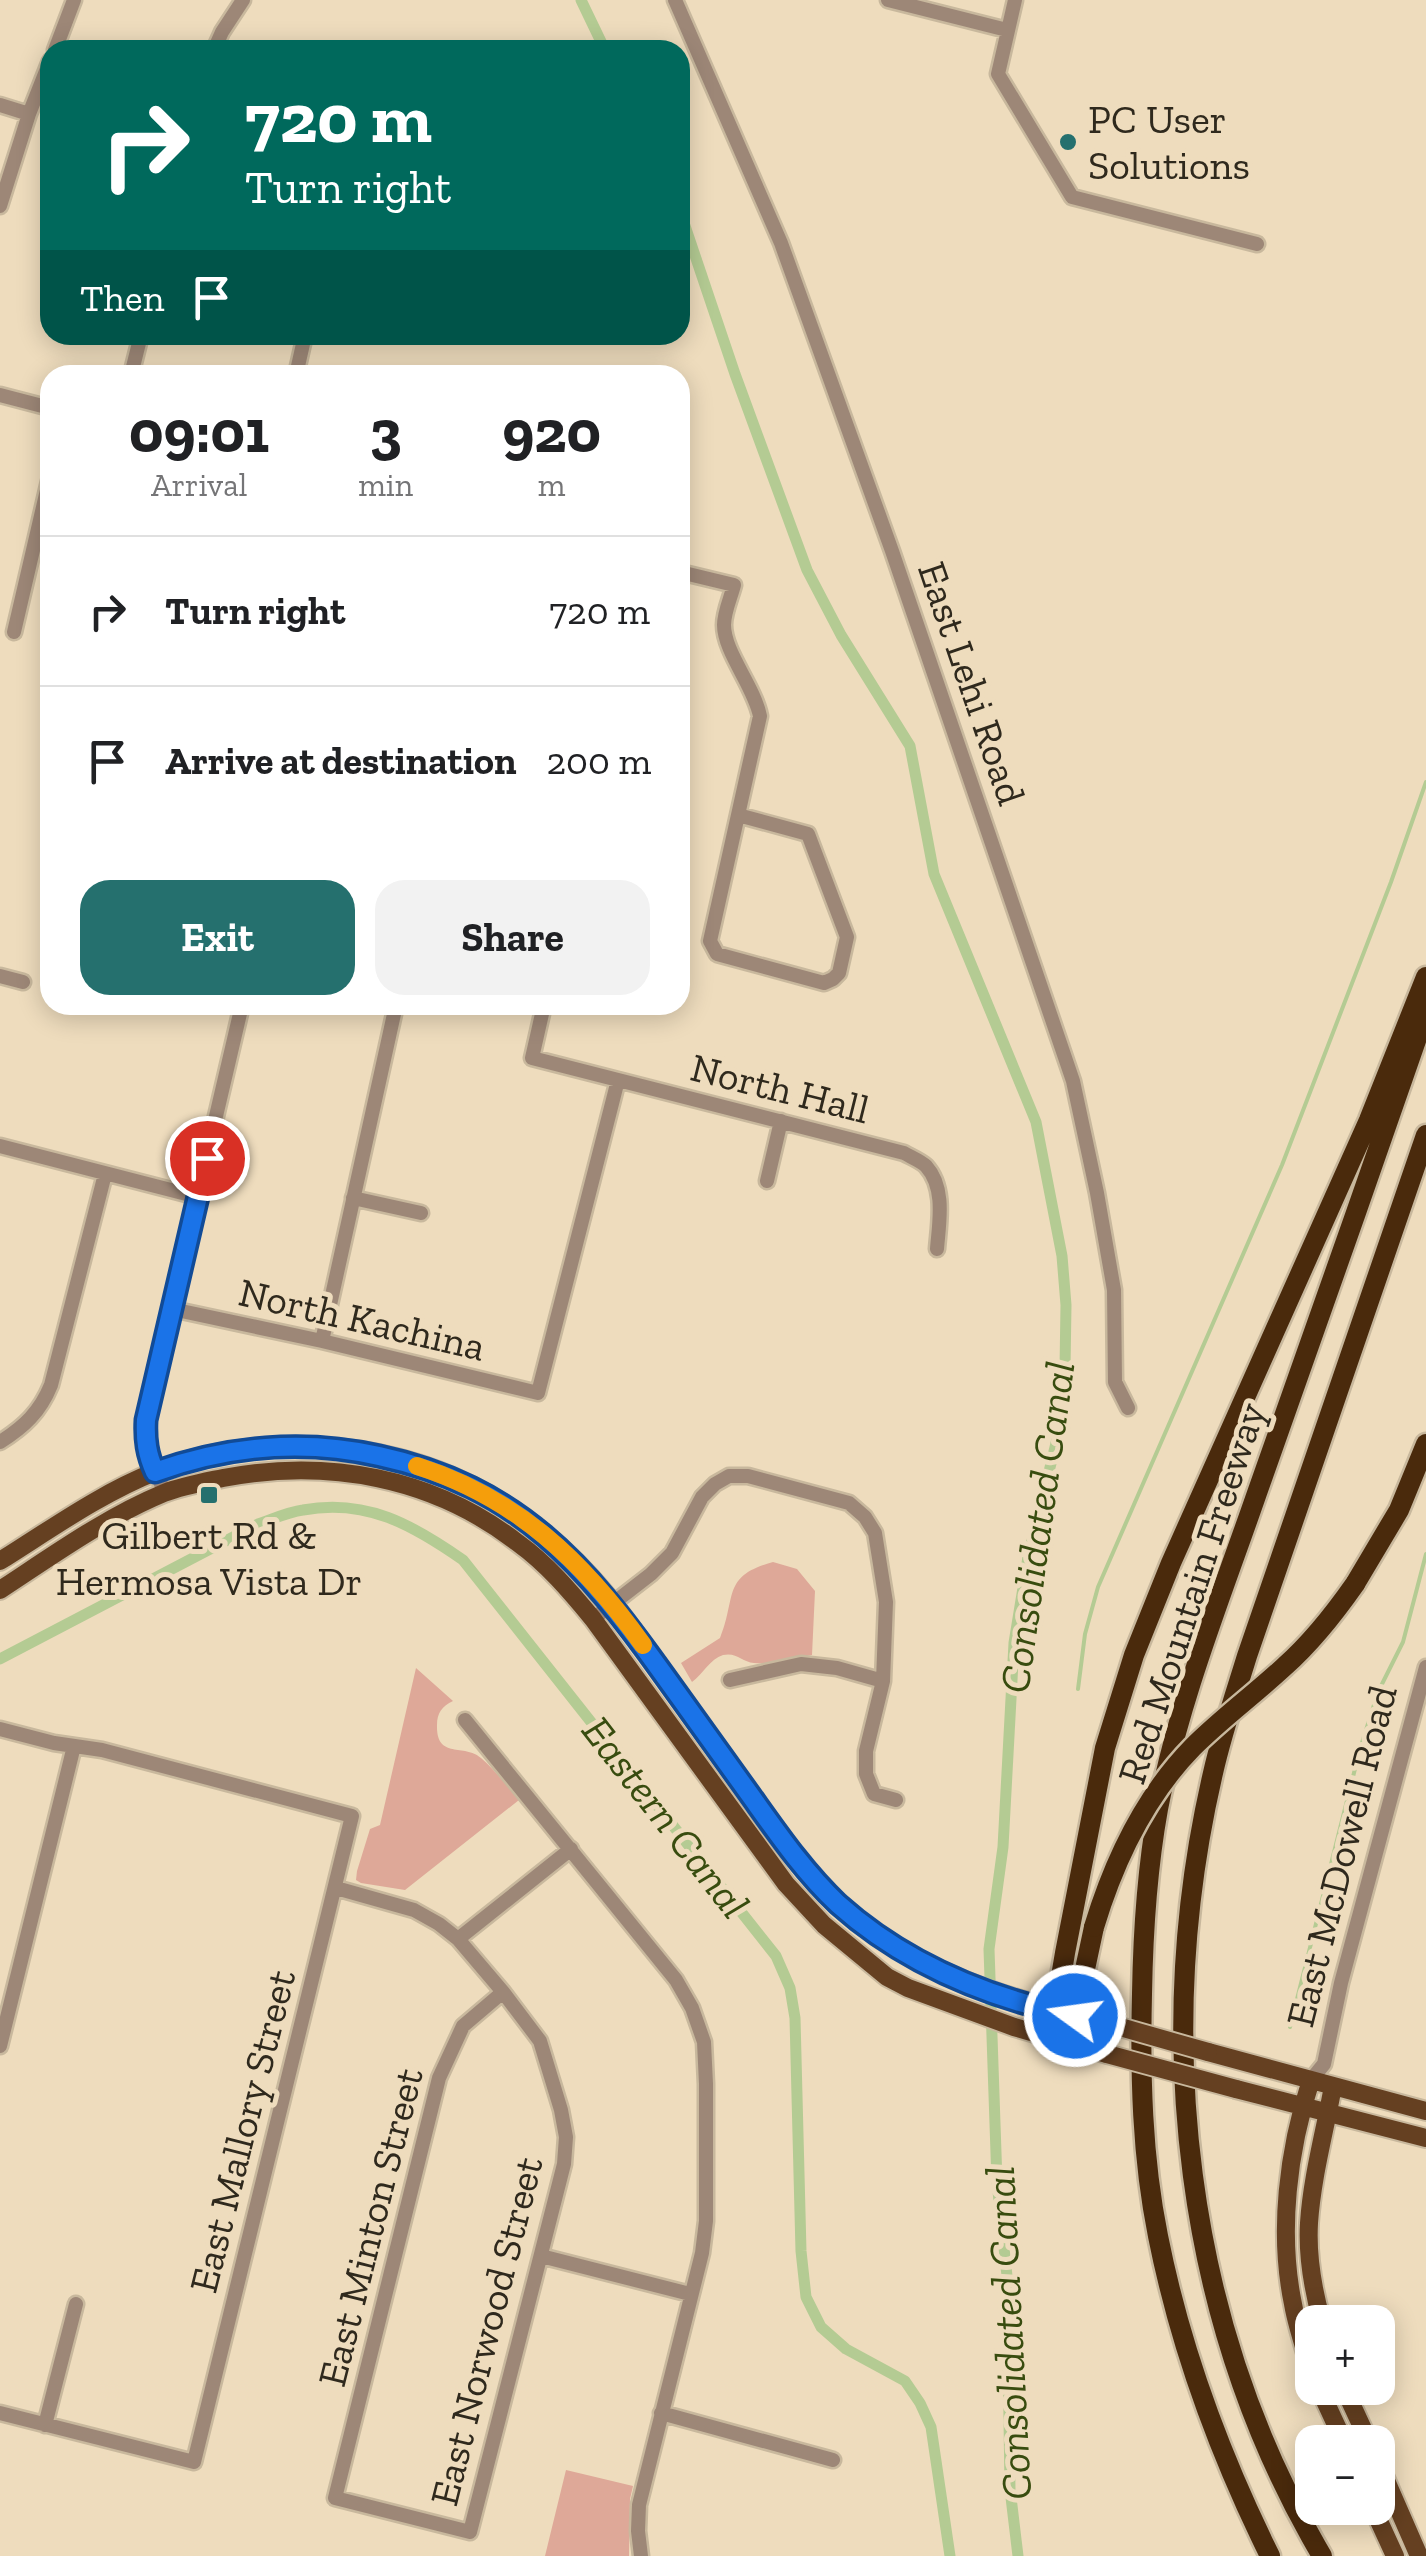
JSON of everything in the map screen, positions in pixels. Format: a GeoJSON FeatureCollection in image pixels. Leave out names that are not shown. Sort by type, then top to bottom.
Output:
{"type":"FeatureCollection","features":[{"type":"Feature","properties":{"kind":"highway"},"geometry":{"type":"LineString","coordinates":[[1065,2042],[1065,2014],[1093,1800],[1134,1654],[1171,1562],[1362,1137],[1426,977]]}},
{"type":"Feature","properties":{"kind":"highway","name":"Red Mountain Freeway"},"geometry":{"type":"LineString","coordinates":[[1270,2556],[1216,2436],[1180,2324],[1158,2235],[1149,2180],[1140,2059],[1151,1859],[1168,1766],[1205,1640],[1426,1012]]}},
{"type":"Feature","properties":{"kind":"highway","name":"Red Mountain Freeway"},"geometry":{"type":"LineString","coordinates":[[1322,2556],[1292,2503],[1241,2384],[1202,2238],[1186,2125],[1183,2020],[1187,1933],[1222,1735],[1426,1135]]}},
{"type":"Feature","properties":{"kind":"highway"},"geometry":{"type":"LineString","coordinates":[[1065,2014],[1108,1882],[1154,1794],[1191,1748],[1302,1650],[1332,1615],[1374,1555],[1426,1444]]}},
{"type":"Feature","properties":{"kind":"main road"},"geometry":{"type":"LineString","coordinates":[[0,1561],[82,1509],[155,1472],[220,1453],[269,1447],[357,1451],[400,1460],[472,1486],[509,1508],[562,1549],[612,1603],[808,1873],[840,1906],[881,1938],[923,1964],[1010,1998],[1426,2111]]}},
{"type":"Feature","properties":{"kind":"main road"},"geometry":{"type":"LineString","coordinates":[[0,1590],[94,1530],[165,1492],[259,1471],[326,1469],[369,1475],[417,1489],[452,1503],[517,1542],[566,1586],[786,1884],[807,1908],[887,1977],[1014,2028],[1426,2138]]}},
{"type":"Feature","properties":{"kind":"main road","name":"East McDowell Road"},"geometry":{"type":"LineString","coordinates":[[1295,2312],[1286,2231],[1288,2196],[1310,2080]]}},
{"type":"Feature","properties":{"kind":"main road","name":"East McDowell Road"},"geometry":{"type":"LineString","coordinates":[[1318,2305],[1312,2283],[1309,2227],[1332,2086]]}},
{"type":"Feature","properties":{"kind":"main road"},"geometry":{"type":"LineString","coordinates":[[1395,2501],[1419,2556]]}},
{"type":"Feature","properties":{"kind":"main road"},"geometry":{"type":"LineString","coordinates":[[1381,2525],[1395,2556]]}},
{"type":"Feature","properties":{"kind":"street"},"geometry":{"type":"LineString","coordinates":[[58,40],[74,0]]}},
{"type":"Feature","properties":{"kind":"street"},"geometry":{"type":"LineString","coordinates":[[218,40],[243,0]]}},
{"type":"Feature","properties":{"kind":"street","name":"East Lehi Road"},"geometry":{"type":"LineString","coordinates":[[675,0],[781,243],[892,550],[1072,1082],[1114,1290],[1115,1382],[1128,1408]]}},
{"type":"Feature","properties":{"kind":"street"},"geometry":{"type":"LineString","coordinates":[[888,0],[1008,30]]}},
{"type":"Feature","properties":{"kind":"street"},"geometry":{"type":"LineString","coordinates":[[1016,0],[998,74],[1072,196],[1256,244]]}},
{"type":"Feature","properties":{"kind":"street"},"geometry":{"type":"LineString","coordinates":[[0,206],[40,86]]}},
{"type":"Feature","properties":{"kind":"street"},"geometry":{"type":"LineString","coordinates":[[0,106],[29,114]]}},
{"type":"Feature","properties":{"kind":"street"},"geometry":{"type":"LineString","coordinates":[[0,396],[40,406]]}},
{"type":"Feature","properties":{"kind":"street"},"geometry":{"type":"LineString","coordinates":[[14,632],[40,521]]}},
{"type":"Feature","properties":{"kind":"street"},"geometry":{"type":"LineString","coordinates":[[690,574],[734,585],[724,624],[728,642],[757,700],[760,716],[738,815],[710,941],[717,954],[824,983],[833,979],[847,937],[808,834],[738,815]]}},
{"type":"Feature","properties":{"kind":"street"},"geometry":{"type":"LineString","coordinates":[[0,976],[23,982]]}},
{"type":"Feature","properties":{"kind":"street"},"geometry":{"type":"LineString","coordinates":[[165,1492],[144,1441],[146,1420],[240,1015]]}},
{"type":"Feature","properties":{"kind":"street"},"geometry":{"type":"LineString","coordinates":[[322,1341],[394,1015]]}},
{"type":"Feature","properties":{"kind":"street","name":"North Hall"},"geometry":{"type":"LineString","coordinates":[[542,1015],[532,1058],[904,1153],[926,1166],[940,1205],[937,1249]]}},
{"type":"Feature","properties":{"kind":"street","name":"North Kachina"},"geometry":{"type":"LineString","coordinates":[[172,1309],[538,1393],[618,1080]]}},
{"type":"Feature","properties":{"kind":"street"},"geometry":{"type":"LineString","coordinates":[[767,1181],[780,1121]]}},
{"type":"Feature","properties":{"kind":"street"},"geometry":{"type":"LineString","coordinates":[[0,1146],[198,1197]]}},
{"type":"Feature","properties":{"kind":"street"},"geometry":{"type":"LineString","coordinates":[[0,1442],[29,1422],[43,1406],[105,1174]]}},
{"type":"Feature","properties":{"kind":"street"},"geometry":{"type":"LineString","coordinates":[[353,1198],[422,1213]]}},
{"type":"Feature","properties":{"kind":"street"},"geometry":{"type":"LineString","coordinates":[[593,1618],[672,1552],[702,1497],[729,1476],[748,1476],[849,1503],[875,1533],[886,1602],[883,1681],[866,1751],[866,1774],[874,1794],[896,1800]]}},
{"type":"Feature","properties":{"kind":"street"},"geometry":{"type":"LineString","coordinates":[[730,1680],[801,1664],[837,1668],[883,1681]]}},
{"type":"Feature","properties":{"kind":"street","name":"East McDowell Road"},"geometry":{"type":"LineString","coordinates":[[1310,2080],[1324,2064],[1426,1666]]}},
{"type":"Feature","properties":{"kind":"street"},"geometry":{"type":"LineString","coordinates":[[465,1720],[676,1980],[692,2008],[704,2042],[706,2221],[702,2253],[639,2504],[641,2556]]}},
{"type":"Feature","properties":{"kind":"street"},"geometry":{"type":"LineString","coordinates":[[0,1729],[74,1746],[0,2046]]}},
{"type":"Feature","properties":{"kind":"street","name":"East Mallory Street"},"geometry":{"type":"LineString","coordinates":[[45,2425],[194,2462],[352,1816],[74,1746]]}},
{"type":"Feature","properties":{"kind":"street"},"geometry":{"type":"LineString","coordinates":[[458,1939],[571,1849]]}},
{"type":"Feature","properties":{"kind":"street","name":"East Norwood Street"},"geometry":{"type":"LineString","coordinates":[[336,1888],[414,1910],[458,1939],[540,2041],[553,2076],[566,2137],[564,2164],[470,2532]]}},
{"type":"Feature","properties":{"kind":"street","name":"East Minton Street"},"geometry":{"type":"LineString","coordinates":[[470,2532],[335,2498],[439,2078],[463,2026],[503,1992]]}},
{"type":"Feature","properties":{"kind":"street","name":"East McDowell Road"},"geometry":{"type":"LineString","coordinates":[[1324,2064],[1332,2086]]}},
{"type":"Feature","properties":{"kind":"street"},"geometry":{"type":"LineString","coordinates":[[540,2256],[690,2294]]}},
{"type":"Feature","properties":{"kind":"street"},"geometry":{"type":"LineString","coordinates":[[0,2413],[45,2425],[76,2304]]}},
{"type":"Feature","properties":{"kind":"street"},"geometry":{"type":"LineString","coordinates":[[661,2413],[832,2460]]}},
{"type":"Feature","properties":{"kind":"shaded area"},"geometry":{"type":"Polygon","coordinates":[[[773,1562],[797,1569],[815,1591],[812,1655],[761,1663],[723,1655],[692,1682],[681,1663],[720,1638],[738,1581],[773,1562]]]}},
{"type":"Feature","properties":{"kind":"shaded area"},"geometry":{"type":"Polygon","coordinates":[[[416,1668],[453,1701],[438,1717],[441,1743],[481,1758],[519,1800],[405,1890],[356,1880],[370,1829],[380,1825],[416,1668]]]}},
{"type":"Feature","properties":{"kind":"shaded area"},"geometry":{"type":"Polygon","coordinates":[[[566,2470],[633,2486],[629,2556],[545,2556],[566,2470]]]}},
{"type":"Feature","properties":{"kind":"waterway","name":"Consolidated Canal"},"geometry":{"type":"LineString","coordinates":[[581,0],[600,40]]}},
{"type":"Feature","properties":{"kind":"waterway","name":"Consolidated Canal"},"geometry":{"type":"LineString","coordinates":[[690,241],[807,570],[841,635],[910,746],[934,874],[1036,1122],[1062,1256],[1065,1368],[1058,1435],[1028,1557],[1014,1643],[1003,1847],[989,1949],[997,2182],[1007,2276],[1010,2489],[1018,2556]]}},
{"type":"Feature","properties":{"kind":"waterway"},"geometry":{"type":"LineString","coordinates":[[1078,1689],[1085,1634],[1098,1587],[1282,1165],[1426,782]]}},
{"type":"Feature","properties":{"kind":"waterway","name":"Eastern Canal"},"geometry":{"type":"LineString","coordinates":[[0,1659],[258,1524],[297,1511],[326,1507],[368,1511],[407,1526],[463,1560],[776,1956],[790,1988],[795,2018],[801,2251],[806,2297],[821,2327],[846,2349],[905,2381],[920,2403],[931,2427],[950,2556]]}},
{"type":"Feature","properties":{"kind":"waterway"},"geometry":{"type":"LineString","coordinates":[[1290,2027],[1360,1749],[1378,1692],[1403,1642],[1426,1554]]}},
{"type":"Feature","properties":{"kind":"slow traffic"},"geometry":{"type":"LineString","coordinates":[[417,1466],[472,1486],[536,1527],[591,1579],[643,1645]]}},
{"type":"Feature","properties":{"kind":"place","name":"PC User Solutions"},"geometry":{"type":"Point","coordinates":[1068,142]}},
{"type":"Feature","properties":{"kind":"place","name":"Gilbert Rd & Hermosa Vista Dr"},"geometry":{"type":"Point","coordinates":[209,1495]}},
{"type":"Feature","properties":{"kind":"route"},"geometry":{"type":"LineString","coordinates":[[207,1158],[146,1420],[144,1441],[155,1472],[220,1453],[313,1446],[400,1460],[472,1486],[536,1527],[591,1579],[626,1621],[777,1834],[840,1906],[923,1964],[1010,1998],[1075,2016]]}}]}
